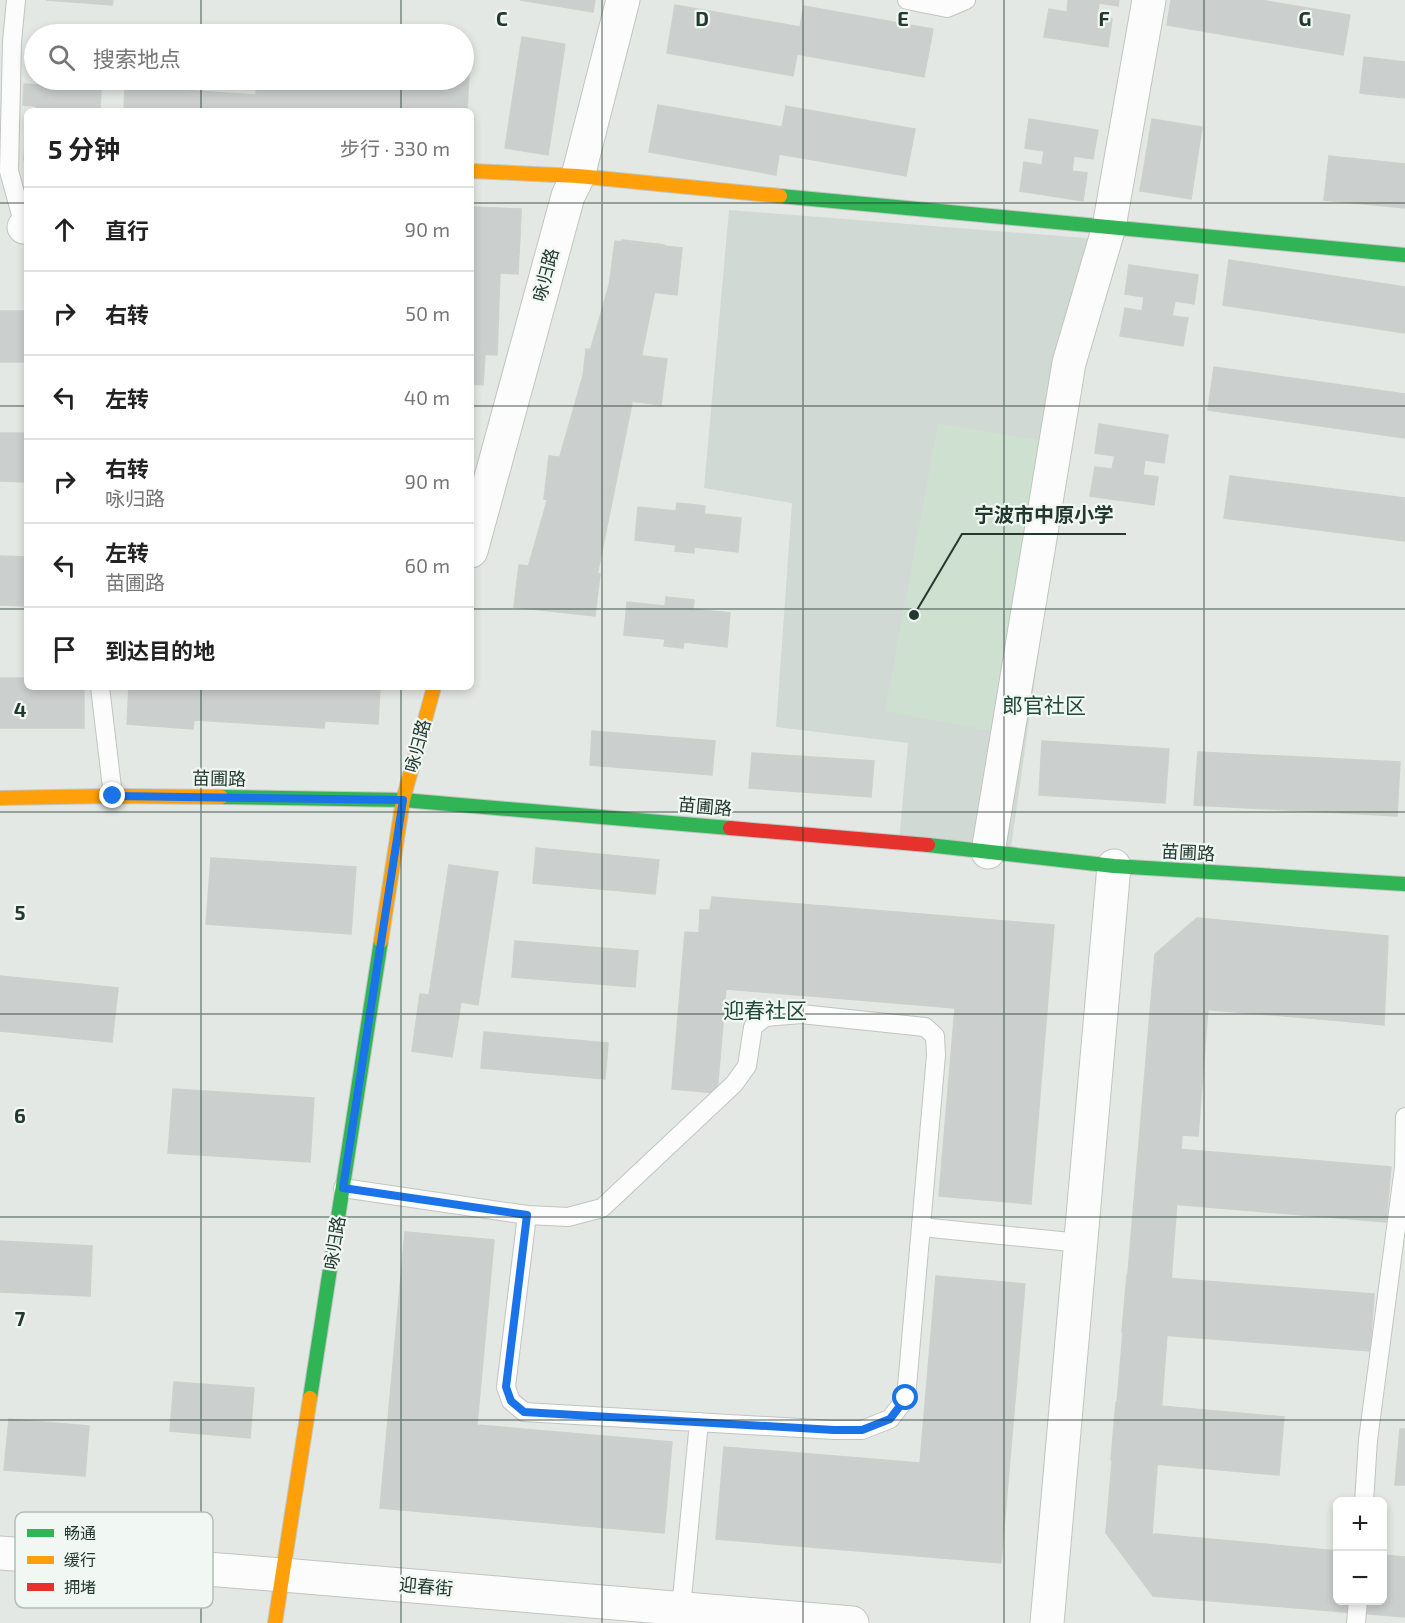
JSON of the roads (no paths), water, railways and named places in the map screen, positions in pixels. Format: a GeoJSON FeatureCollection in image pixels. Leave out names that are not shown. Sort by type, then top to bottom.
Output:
{"type":"FeatureCollection","features":[{"type":"Feature","properties":{"kind":"street","name":"咏归路"},"geometry":{"type":"LineString","coordinates":[[474,540],[568,196],[578,176],[623,0]]}},
{"type":"Feature","properties":{"kind":"street"},"geometry":{"type":"LineString","coordinates":[[988,852],[1069,363],[1109,228],[1149,0]]}},
{"type":"Feature","properties":{"kind":"street"},"geometry":{"type":"LineString","coordinates":[[474,171],[578,176],[1405,255]]}},
{"type":"Feature","properties":{"kind":"street","name":"咏归路"},"geometry":{"type":"LineString","coordinates":[[275,1623],[403,800],[433,690]]}},
{"type":"Feature","properties":{"kind":"street","name":"苗圃路"},"geometry":{"type":"LineString","coordinates":[[0,798],[113,796],[403,800],[887,841],[1114,867],[1405,884]]}},
{"type":"Feature","properties":{"kind":"street"},"geometry":{"type":"LineString","coordinates":[[1047,1623],[1114,867]]}},
{"type":"Feature","properties":{"kind":"street","name":"迎春街"},"geometry":{"type":"LineString","coordinates":[[0,1553],[15,1554]]}},
{"type":"Feature","properties":{"kind":"street","name":"迎春街"},"geometry":{"type":"LineString","coordinates":[[213,1570],[852,1623]]}},
{"type":"Feature","properties":{"kind":"lane"},"geometry":{"type":"LineString","coordinates":[[16,0],[12,42],[9,171],[24,223]]}},
{"type":"Feature","properties":{"kind":"lane"},"geometry":{"type":"LineString","coordinates":[[907,0],[947,8],[966,0]]}},
{"type":"Feature","properties":{"kind":"lane"},"geometry":{"type":"LineString","coordinates":[[99,690],[113,796]]}},
{"type":"Feature","properties":{"kind":"lane"},"geometry":{"type":"LineString","coordinates":[[343,1188],[527,1215],[568,1217],[602,1208],[734,1084],[747,1066],[753,1027],[765,1017],[801,1014],[925,1027],[935,1036],[936,1055],[906,1398],[890,1419],[862,1430],[524,1412],[511,1401],[506,1387],[527,1215]]}},
{"type":"Feature","properties":{"kind":"lane"},"geometry":{"type":"LineString","coordinates":[[1364,1497],[1368,1440],[1404,1167],[1405,1117]]}},
{"type":"Feature","properties":{"kind":"lane"},"geometry":{"type":"LineString","coordinates":[[921,1227],[1081,1243]]}},
{"type":"Feature","properties":{"kind":"lane"},"geometry":{"type":"LineString","coordinates":[[681,1608],[699,1422]]}},
{"type":"Feature","properties":{"kind":"lane"},"geometry":{"type":"LineString","coordinates":[[1356,1623],[1358,1605]]}},
{"type":"Feature","properties":{"kind":"place","name":"宁波市中原小学"},"geometry":{"type":"Point","coordinates":[914,615]}},
{"type":"Feature","properties":{"kind":"district","name":"郎官社区"},"geometry":{"type":"Point","coordinates":[1044,706]}},
{"type":"Feature","properties":{"kind":"district","name":"迎春社区"},"geometry":{"type":"Point","coordinates":[765,1011]}}]}
